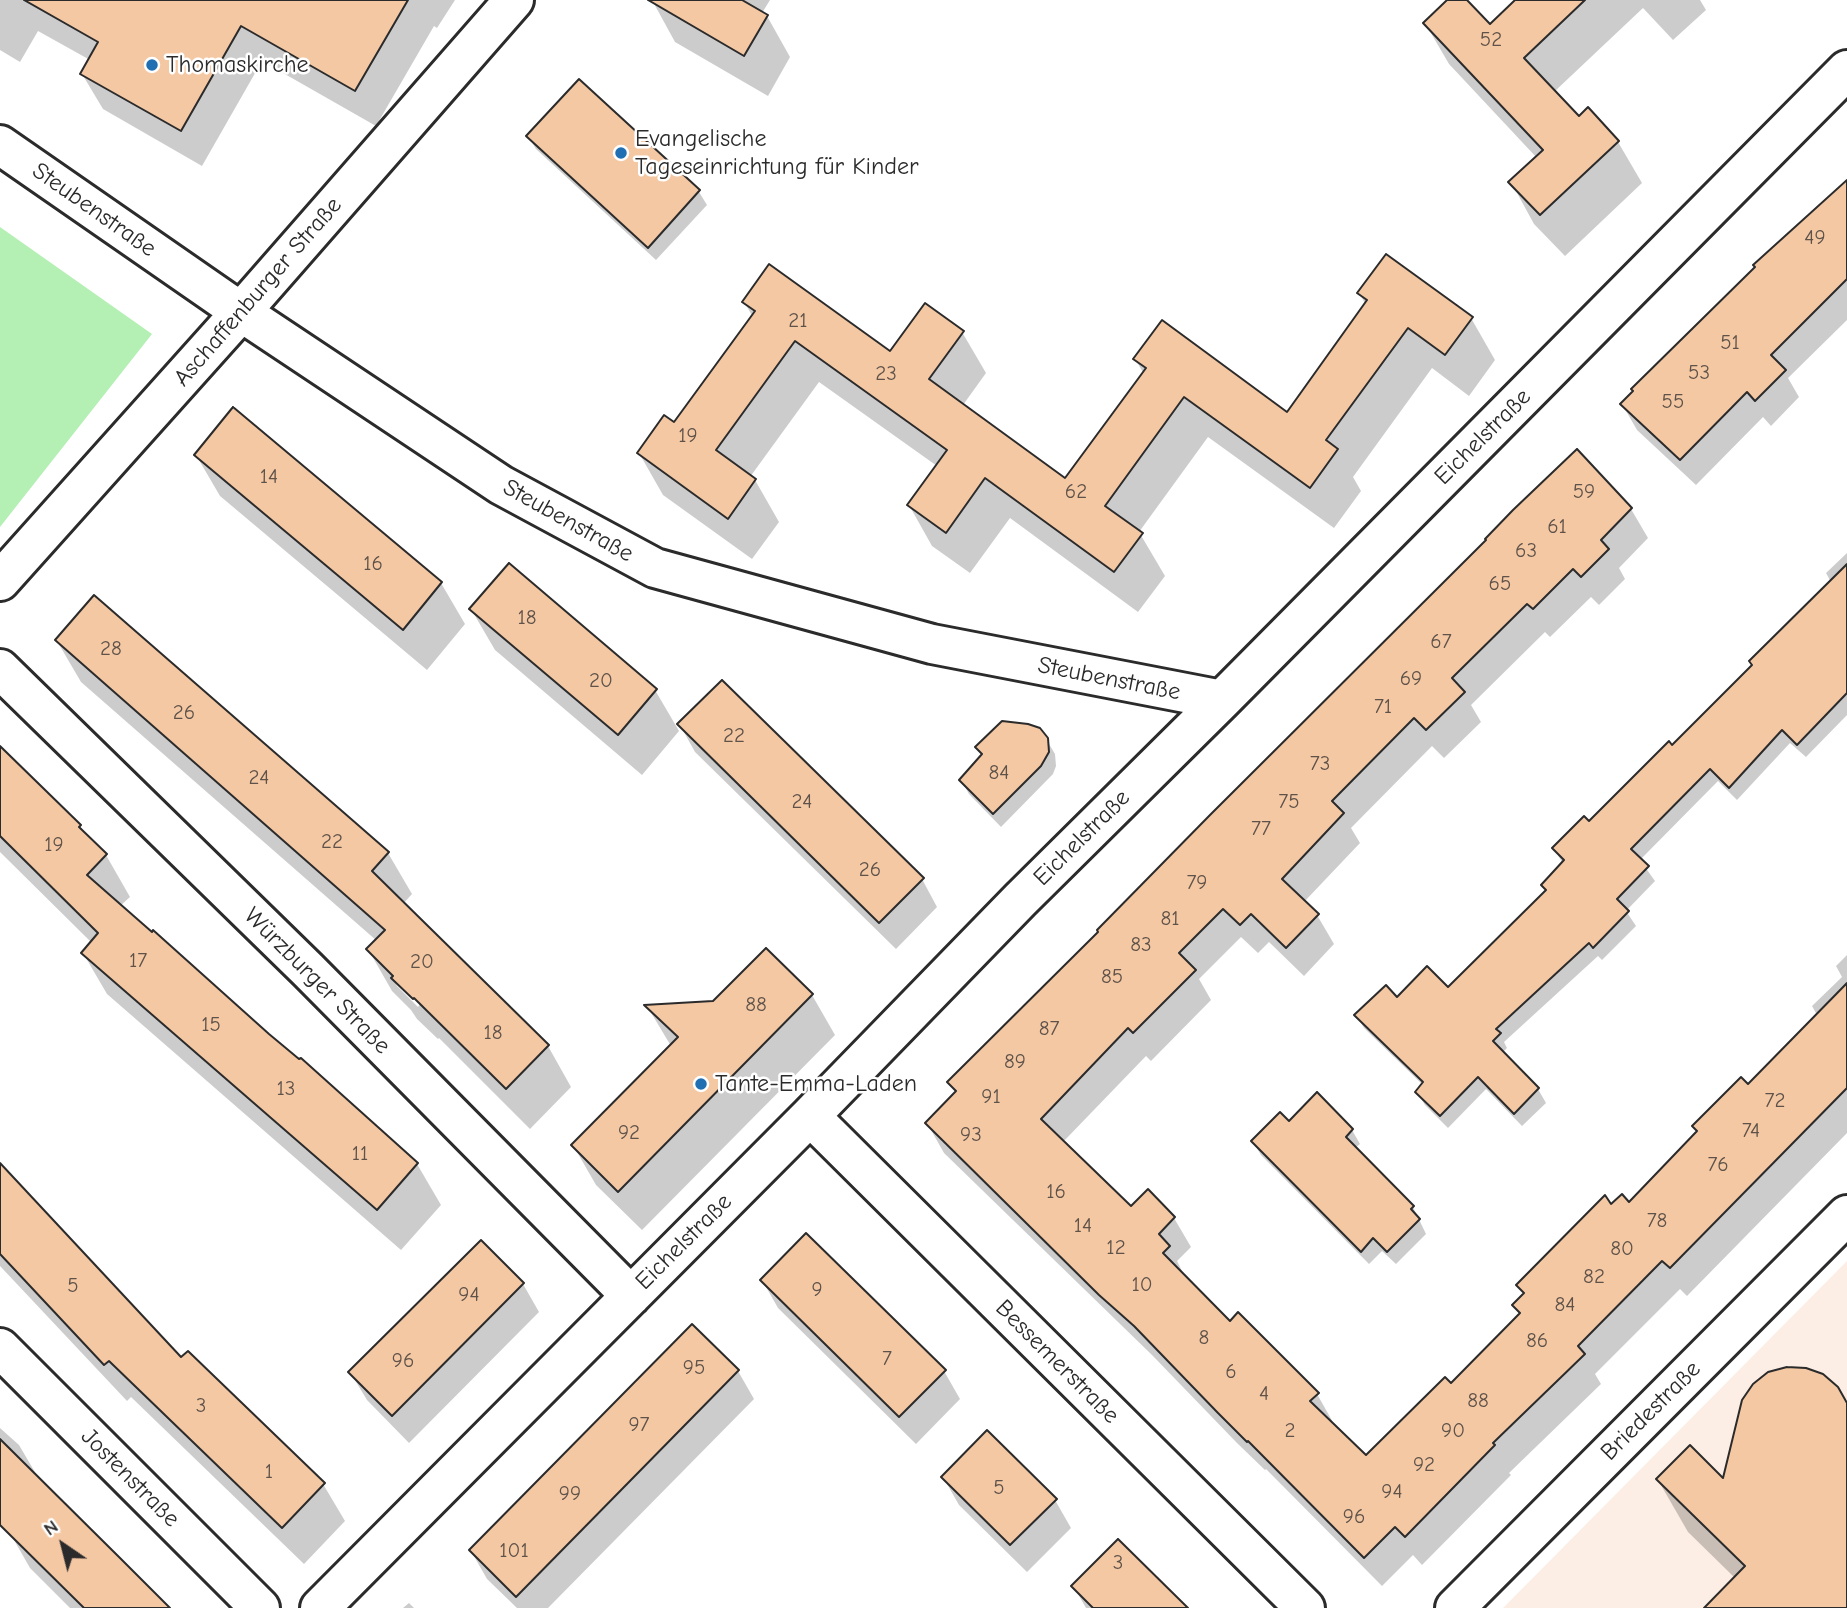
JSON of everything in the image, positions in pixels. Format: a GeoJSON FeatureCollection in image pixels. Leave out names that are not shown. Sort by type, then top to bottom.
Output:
{"type":"FeatureCollection","features":[{"type":"Feature","properties":{"kind":"street","name":"Aschaffenburger Straße"},"geometry":{"type":"LineString","coordinates":[[0,581],[241,312],[514,0]]}},
{"type":"Feature","properties":{"kind":"street","name":"Eichelstraße"},"geometry":{"type":"LineString","coordinates":[[320,1608],[1847,70]]}},
{"type":"Feature","properties":{"kind":"street","name":"Steubenstraße"},"geometry":{"type":"LineString","coordinates":[[0,145],[241,312],[502,485],[655,568],[932,644],[1222,700]]}},
{"type":"Feature","properties":{"kind":"street","name":"Würzburger Straße"},"geometry":{"type":"LineString","coordinates":[[0,669],[308,970],[631,1296]]}},
{"type":"Feature","properties":{"kind":"street","name":"Bessemerstraße"},"geometry":{"type":"LineString","coordinates":[[810,1116],[1305,1608]]}},
{"type":"Feature","properties":{"kind":"street","name":"Briedestraße"},"geometry":{"type":"LineString","coordinates":[[1455,1608],[1847,1215]]}},
{"type":"Feature","properties":{"kind":"street","name":"Jostenstraße"},"geometry":{"type":"LineString","coordinates":[[0,1348],[260,1608]]}},
{"type":"Feature","properties":{"kind":"shaded area"},"geometry":{"type":"Polygon","coordinates":[[[1847,1261],[1847,1608],[1503,1608],[1847,1261]]]}},
{"type":"Feature","properties":{"kind":"green space"},"geometry":{"type":"Polygon","coordinates":[[[0,227],[152,334],[0,527],[0,227]]]}},
{"type":"Feature","properties":{"kind":"building"},"geometry":{"type":"Polygon","coordinates":[[[24,0],[408,0],[355,91],[241,26],[181,131],[80,74],[98,42],[24,0]]]}},
{"type":"Feature","properties":{"kind":"building"},"geometry":{"type":"Polygon","coordinates":[[[648,0],[742,0],[768,15],[744,56],[648,0]]]}},
{"type":"Feature","properties":{"kind":"building"},"geometry":{"type":"Polygon","coordinates":[[[1447,0],[1467,0],[1490,24],[1515,0],[1585,0],[1524,58],[1579,116],[1588,107],[1619,141],[1540,215],[1508,182],[1543,150],[1423,23],[1447,0]]]}},
{"type":"Feature","properties":{"kind":"building"},"geometry":{"type":"Polygon","coordinates":[[[579,79],[700,190],[648,248],[526,136],[579,79]]]}},
{"type":"Feature","properties":{"kind":"building"},"geometry":{"type":"Polygon","coordinates":[[[1847,180],[1847,279],[1771,355],[1786,370],[1755,401],[1747,392],[1680,460],[1620,404],[1633,391],[1631,389],[1755,267],[1753,265],[1847,180]]]}},
{"type":"Feature","properties":{"kind":"building"},"geometry":{"type":"Polygon","coordinates":[[[1386,254],[1473,317],[1445,355],[1408,328],[1326,440],[1338,449],[1310,488],[1184,397],[1105,506],[1143,533],[1114,572],[985,478],[946,533],[907,505],[947,450],[795,341],[716,450],[756,479],[728,519],[637,453],[664,415],[674,422],[755,311],[742,302],[769,264],[890,351],[925,303],[964,331],[929,379],[1065,478],[1146,368],[1133,359],[1162,320],[1287,412],[1367,300],[1357,293],[1386,254]]]}},
{"type":"Feature","properties":{"kind":"building"},"geometry":{"type":"Polygon","coordinates":[[[233,407],[442,582],[403,630],[194,455],[233,407]]]}},
{"type":"Feature","properties":{"kind":"building"},"geometry":{"type":"Polygon","coordinates":[[[1577,449],[1632,508],[1601,540],[1609,549],[1581,577],[1573,569],[1533,609],[1527,604],[1452,678],[1465,692],[1426,730],[1414,718],[1332,801],[1344,813],[1282,879],[1319,914],[1286,948],[1251,914],[1240,925],[1223,909],[1179,953],[1196,970],[1133,1033],[1128,1028],[1041,1119],[1131,1206],[1148,1189],[1175,1217],[1159,1234],[1170,1246],[1163,1253],[1230,1321],[1238,1312],[1319,1393],[1310,1401],[1366,1455],[1445,1377],[1451,1383],[1520,1313],[1512,1305],[1524,1293],[1516,1285],[1605,1195],[1611,1204],[1622,1194],[1629,1202],[1697,1131],[1692,1126],[1741,1077],[1748,1084],[1847,983],[1847,1088],[1670,1268],[1662,1261],[1578,1346],[1585,1354],[1493,1443],[1495,1445],[1405,1537],[1395,1527],[1364,1558],[1134,1326],[1099,1295],[925,1123],[956,1091],[947,1082],[1513,510],[1577,449]]]}},
{"type":"Feature","properties":{"kind":"building"},"geometry":{"type":"Polygon","coordinates":[[[509,563],[657,689],[618,735],[469,609],[509,563]]]}},
{"type":"Feature","properties":{"kind":"building"},"geometry":{"type":"Polygon","coordinates":[[[1847,564],[1847,693],[1797,745],[1782,730],[1729,788],[1710,769],[1631,849],[1649,866],[1617,899],[1629,911],[1593,948],[1589,943],[1496,1029],[1501,1033],[1493,1041],[1539,1088],[1514,1114],[1478,1077],[1440,1116],[1415,1092],[1423,1082],[1354,1015],[1386,985],[1397,997],[1427,966],[1448,987],[1546,890],[1541,885],[1564,860],[1552,848],[1584,816],[1589,821],[1669,741],[1672,745],[1752,665],[1749,661],[1847,564]]]}},
{"type":"Feature","properties":{"kind":"building"},"geometry":{"type":"Polygon","coordinates":[[[94,595],[389,852],[372,871],[549,1045],[506,1089],[391,978],[393,976],[366,949],[385,930],[55,640],[94,595]]]}},
{"type":"Feature","properties":{"kind":"building"},"geometry":{"type":"Polygon","coordinates":[[[722,680],[924,878],[879,923],[677,724],[722,680]]]}},
{"type":"Feature","properties":{"kind":"building"},"geometry":{"type":"Polygon","coordinates":[[[1002,721],[1040,728],[1048,738],[1049,752],[1041,766],[993,814],[959,780],[982,754],[975,747],[1002,721]]]}},
{"type":"Feature","properties":{"kind":"building"},"geometry":{"type":"Polygon","coordinates":[[[0,746],[107,854],[87,875],[269,1034],[301,1058],[418,1163],[377,1210],[81,953],[98,933],[0,836],[0,746]]]}},
{"type":"Feature","properties":{"kind":"building"},"geometry":{"type":"Polygon","coordinates":[[[766,948],[813,994],[618,1192],[571,1145],[678,1037],[644,1005],[713,1001],[766,948]]]}},
{"type":"Feature","properties":{"kind":"building"},"geometry":{"type":"Polygon","coordinates":[[[1317,1092],[1353,1129],[1346,1137],[1414,1206],[1411,1209],[1420,1219],[1387,1252],[1373,1238],[1361,1252],[1251,1141],[1280,1112],[1289,1121],[1317,1092]]]}},
{"type":"Feature","properties":{"kind":"building"},"geometry":{"type":"Polygon","coordinates":[[[0,1163],[181,1357],[188,1351],[325,1483],[282,1528],[109,1361],[104,1365],[0,1254],[0,1163]]]}},
{"type":"Feature","properties":{"kind":"building"},"geometry":{"type":"Polygon","coordinates":[[[806,1233],[946,1370],[899,1417],[760,1280],[806,1233]]]}},
{"type":"Feature","properties":{"kind":"building"},"geometry":{"type":"Polygon","coordinates":[[[481,1240],[524,1283],[392,1416],[348,1372],[481,1240]]]}},
{"type":"Feature","properties":{"kind":"building"},"geometry":{"type":"Polygon","coordinates":[[[692,1324],[739,1370],[516,1597],[469,1550],[692,1324]]]}},
{"type":"Feature","properties":{"kind":"building"},"geometry":{"type":"Polygon","coordinates":[[[1787,1367],[1806,1368],[1823,1374],[1838,1387],[1847,1403],[1847,1608],[1704,1608],[1745,1566],[1656,1479],[1690,1445],[1723,1478],[1742,1400],[1753,1384],[1768,1372],[1787,1367]]]}},
{"type":"Feature","properties":{"kind":"building"},"geometry":{"type":"Polygon","coordinates":[[[987,1430],[1057,1499],[1010,1545],[941,1477],[987,1430]]]}},
{"type":"Feature","properties":{"kind":"building"},"geometry":{"type":"Polygon","coordinates":[[[0,1439],[170,1608],[84,1608],[0,1525],[0,1439]]]}},
{"type":"Feature","properties":{"kind":"building"},"geometry":{"type":"Polygon","coordinates":[[[1118,1539],[1188,1608],[1093,1608],[1071,1586],[1118,1539]]]}},
{"type":"Feature","properties":{"kind":"place","name":"Thomaskirche"},"geometry":{"type":"Point","coordinates":[152,65]}},
{"type":"Feature","properties":{"kind":"place","name":"Evangelische Tageseinrichtung für Kinder"},"geometry":{"type":"Point","coordinates":[621,153]}},
{"type":"Feature","properties":{"kind":"place","name":"Tante-Emma-Laden"},"geometry":{"type":"Point","coordinates":[701,1084]}}]}
